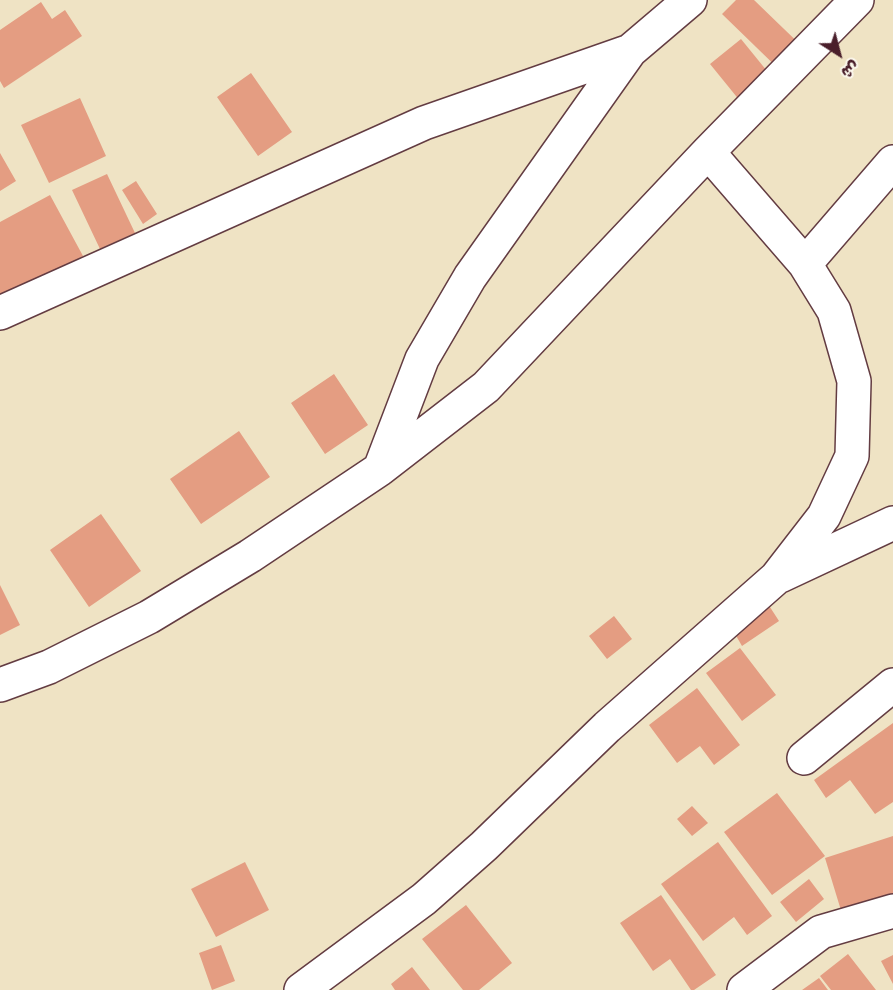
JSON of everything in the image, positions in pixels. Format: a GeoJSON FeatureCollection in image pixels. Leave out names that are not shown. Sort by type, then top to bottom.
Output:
{"type":"FeatureCollection","features":[{"type":"Feature","properties":{"kind":"street"},"geometry":{"type":"LineString","coordinates":[[380,470],[422,359],[470,277],[630,51],[690,0]]}},
{"type":"Feature","properties":{"kind":"street"},"geometry":{"type":"LineString","coordinates":[[0,685],[49,667],[149,617],[250,556],[380,470],[486,387],[708,152],[857,0]]}},
{"type":"Feature","properties":{"kind":"street"},"geometry":{"type":"LineString","coordinates":[[0,313],[424,123],[630,51]]}},
{"type":"Feature","properties":{"kind":"street"},"geometry":{"type":"LineString","coordinates":[[301,990],[424,899],[484,846],[608,727],[776,578],[824,516],[852,456],[854,381],[834,311],[805,264],[708,152]]}},
{"type":"Feature","properties":{"kind":"street"},"geometry":{"type":"LineString","coordinates":[[805,264],[893,162]]}},
{"type":"Feature","properties":{"kind":"street"},"geometry":{"type":"LineString","coordinates":[[776,578],[893,523]]}},
{"type":"Feature","properties":{"kind":"street"},"geometry":{"type":"LineString","coordinates":[[804,758],[893,685]]}},
{"type":"Feature","properties":{"kind":"street"},"geometry":{"type":"LineString","coordinates":[[744,990],[821,932],[893,911]]}},
{"type":"Feature","properties":{"kind":"building"},"geometry":{"type":"Polygon","coordinates":[[[736,0],[754,0],[813,57],[790,80],[722,14],[736,0]]]}},
{"type":"Feature","properties":{"kind":"building"},"geometry":{"type":"Polygon","coordinates":[[[41,2],[52,19],[65,10],[82,36],[4,88],[0,81],[0,30],[41,2]]]}},
{"type":"Feature","properties":{"kind":"building"},"geometry":{"type":"Polygon","coordinates":[[[741,39],[780,87],[749,112],[710,64],[741,39]]]}},
{"type":"Feature","properties":{"kind":"building"},"geometry":{"type":"Polygon","coordinates":[[[251,73],[292,132],[258,156],[217,97],[251,73]]]}},
{"type":"Feature","properties":{"kind":"building"},"geometry":{"type":"Polygon","coordinates":[[[80,98],[106,156],[49,183],[21,125],[80,98]]]}},
{"type":"Feature","properties":{"kind":"building"},"geometry":{"type":"Polygon","coordinates":[[[0,153],[16,181],[0,191],[0,153]]]}},
{"type":"Feature","properties":{"kind":"building"},"geometry":{"type":"Polygon","coordinates":[[[107,174],[135,233],[100,249],[72,190],[107,174]]]}},
{"type":"Feature","properties":{"kind":"building"},"geometry":{"type":"Polygon","coordinates":[[[136,181],[157,214],[143,224],[122,190],[136,181]]]}},
{"type":"Feature","properties":{"kind":"building"},"geometry":{"type":"Polygon","coordinates":[[[50,195],[83,256],[34,284],[0,316],[0,222],[50,195]]]}},
{"type":"Feature","properties":{"kind":"building"},"geometry":{"type":"Polygon","coordinates":[[[334,374],[368,425],[325,454],[291,403],[334,374]]]}},
{"type":"Feature","properties":{"kind":"building"},"geometry":{"type":"Polygon","coordinates":[[[239,431],[270,477],[201,524],[170,479],[239,431]]]}},
{"type":"Feature","properties":{"kind":"building"},"geometry":{"type":"Polygon","coordinates":[[[101,514],[141,571],[89,607],[50,550],[101,514]]]}},
{"type":"Feature","properties":{"kind":"building"},"geometry":{"type":"Polygon","coordinates":[[[0,585],[20,625],[0,635],[0,585]]]}},
{"type":"Feature","properties":{"kind":"building"},"geometry":{"type":"Polygon","coordinates":[[[768,604],[779,621],[742,646],[731,627],[768,604]]]}},
{"type":"Feature","properties":{"kind":"building"},"geometry":{"type":"Polygon","coordinates":[[[614,616],[632,639],[607,659],[589,636],[614,616]]]}},
{"type":"Feature","properties":{"kind":"building"},"geometry":{"type":"Polygon","coordinates":[[[740,648],[776,695],[742,721],[706,673],[740,648]]]}},
{"type":"Feature","properties":{"kind":"building"},"geometry":{"type":"Polygon","coordinates":[[[697,688],[740,745],[714,765],[700,746],[677,763],[649,725],[697,688]]]}},
{"type":"Feature","properties":{"kind":"building"},"geometry":{"type":"Polygon","coordinates":[[[893,723],[893,802],[875,814],[850,780],[826,798],[814,780],[893,723]]]}},
{"type":"Feature","properties":{"kind":"building"},"geometry":{"type":"Polygon","coordinates":[[[777,793],[825,856],[772,895],[724,832],[777,793]]]}},
{"type":"Feature","properties":{"kind":"building"},"geometry":{"type":"Polygon","coordinates":[[[692,806],[708,823],[692,836],[677,819],[692,806]]]}},
{"type":"Feature","properties":{"kind":"building"},"geometry":{"type":"Polygon","coordinates":[[[893,836],[893,901],[843,917],[825,858],[893,836]]]}},
{"type":"Feature","properties":{"kind":"building"},"geometry":{"type":"Polygon","coordinates":[[[718,842],[772,916],[747,935],[734,917],[703,941],[661,884],[718,842]]]}},
{"type":"Feature","properties":{"kind":"building"},"geometry":{"type":"Polygon","coordinates":[[[245,862],[269,910],[216,937],[191,889],[245,862]]]}},
{"type":"Feature","properties":{"kind":"building"},"geometry":{"type":"Polygon","coordinates":[[[809,879],[824,899],[796,922],[780,902],[809,879]]]}},
{"type":"Feature","properties":{"kind":"building"},"geometry":{"type":"Polygon","coordinates":[[[661,895],[716,975],[694,990],[691,990],[670,959],[653,971],[620,923],[661,895]]]}},
{"type":"Feature","properties":{"kind":"building"},"geometry":{"type":"Polygon","coordinates":[[[466,905],[512,963],[479,990],[463,990],[422,939],[466,905]]]}},
{"type":"Feature","properties":{"kind":"building"},"geometry":{"type":"Polygon","coordinates":[[[221,945],[235,981],[212,990],[199,953],[221,945]]]}},
{"type":"Feature","properties":{"kind":"building"},"geometry":{"type":"Polygon","coordinates":[[[848,954],[876,990],[831,990],[820,976],[848,954]]]}},
{"type":"Feature","properties":{"kind":"building"},"geometry":{"type":"Polygon","coordinates":[[[893,955],[893,984],[881,961],[893,955]]]}},
{"type":"Feature","properties":{"kind":"building"},"geometry":{"type":"Polygon","coordinates":[[[412,967],[430,990],[395,990],[391,984],[412,967]]]}},
{"type":"Feature","properties":{"kind":"building"},"geometry":{"type":"Polygon","coordinates":[[[819,978],[828,990],[802,990],[819,978]]]}}]}
